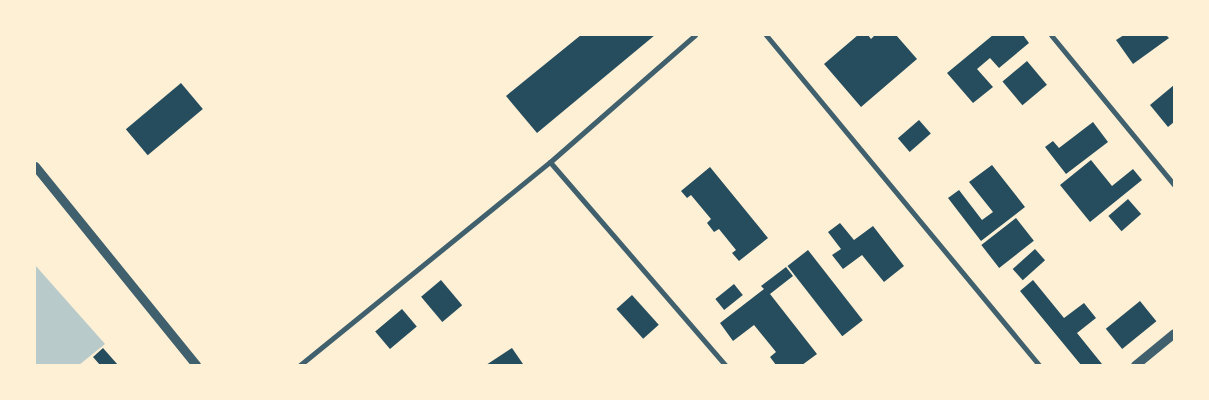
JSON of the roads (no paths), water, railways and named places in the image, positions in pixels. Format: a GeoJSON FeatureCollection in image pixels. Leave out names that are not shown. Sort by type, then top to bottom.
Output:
{"type":"FeatureCollection","features":[{"type":"Feature","properties":{"kind":"street"},"geometry":{"type":"LineString","coordinates":[[300,365],[550,162],[695,35]]}},
{"type":"Feature","properties":{"kind":"street"},"geometry":{"type":"LineString","coordinates":[[766,35],[1038,365]]}},
{"type":"Feature","properties":{"kind":"street"},"geometry":{"type":"LineString","coordinates":[[1051,35],[1174,185]]}},
{"type":"Feature","properties":{"kind":"street"},"geometry":{"type":"LineString","coordinates":[[550,162],[725,365]]}},
{"type":"Feature","properties":{"kind":"street"},"geometry":{"type":"LineString","coordinates":[[35,166],[196,365]]}},
{"type":"Feature","properties":{"kind":"street"},"geometry":{"type":"LineString","coordinates":[[1135,365],[1174,333]]}}]}
